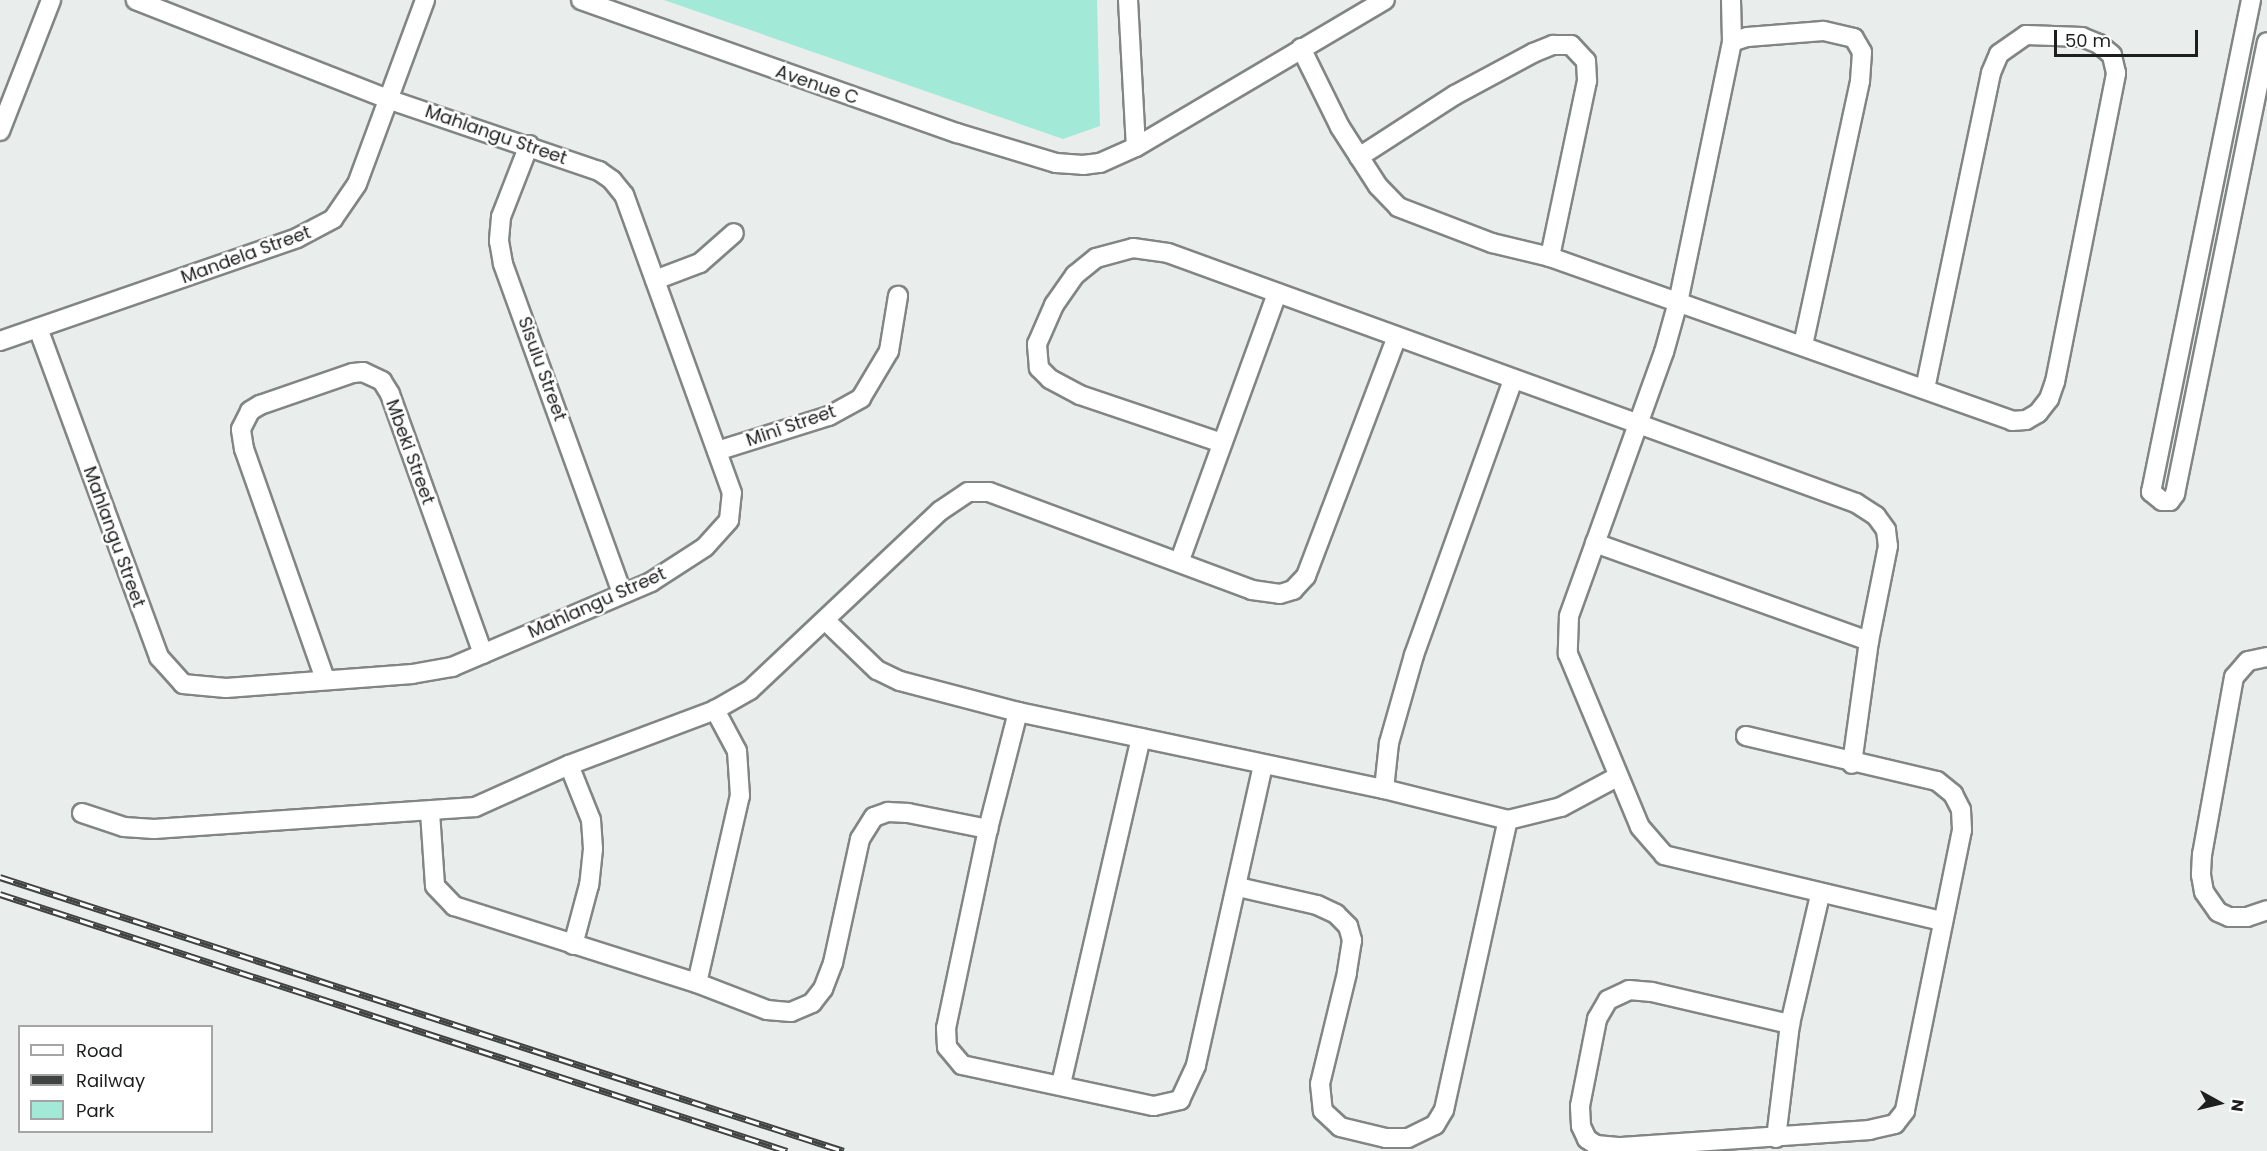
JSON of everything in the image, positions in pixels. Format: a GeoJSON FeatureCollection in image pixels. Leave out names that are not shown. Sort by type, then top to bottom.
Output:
{"type":"FeatureCollection","features":[{"type":"Feature","properties":{"kind":"street"},"geometry":{"type":"LineString","coordinates":[[0,131],[5,106],[51,0]]}},
{"type":"Feature","properties":{"kind":"street","name":"Mahlangu Street"},"geometry":{"type":"LineString","coordinates":[[38,328],[164,668],[183,684],[226,688],[412,674],[452,667],[622,592],[651,582],[722,532],[729,520],[732,493],[624,195],[612,180],[599,171],[529,145],[388,99],[136,0]]}},
{"type":"Feature","properties":{"kind":"street","name":"Mandela Street"},"geometry":{"type":"LineString","coordinates":[[0,341],[321,227],[345,205],[357,184],[425,0]]}},
{"type":"Feature","properties":{"kind":"street","name":"Avenue C"},"geometry":{"type":"LineString","coordinates":[[581,0],[833,91],[1056,163],[1100,163],[1136,147],[1385,0]]}},
{"type":"Feature","properties":{"kind":"street"},"geometry":{"type":"LineString","coordinates":[[1128,0],[1136,147]]}},
{"type":"Feature","properties":{"kind":"street"},"geometry":{"type":"LineString","coordinates":[[1731,0],[1732,42],[1678,302],[1638,426],[1569,616],[1566,636],[1574,675],[1640,827],[1664,855],[1820,895],[1942,921]]}},
{"type":"Feature","properties":{"kind":"street"},"geometry":{"type":"LineString","coordinates":[[2251,0],[2151,492],[2163,501],[2170,501],[2175,494],[2267,42]]}},
{"type":"Feature","properties":{"kind":"street"},"geometry":{"type":"LineString","coordinates":[[1732,42],[1747,37],[1823,31],[1854,38],[1860,45],[1860,81],[1803,345]]}},
{"type":"Feature","properties":{"kind":"street"},"geometry":{"type":"LineString","coordinates":[[1301,48],[1359,157],[1378,186],[1398,207],[1492,243],[1550,257],[2012,421],[2034,417],[2049,399],[2116,73],[2112,55],[2099,44],[2071,36],[2026,35],[2009,43],[1999,54],[1991,73],[1925,390]]}},
{"type":"Feature","properties":{"kind":"street"},"geometry":{"type":"LineString","coordinates":[[1359,157],[1455,95],[1533,53],[1553,45],[1571,45],[1586,61],[1587,81],[1550,257]]}},
{"type":"Feature","properties":{"kind":"street","name":"Sisulu Street"},"geometry":{"type":"LineString","coordinates":[[529,145],[501,217],[499,241],[503,264],[622,592]]}},
{"type":"Feature","properties":{"kind":"street"},"geometry":{"type":"LineString","coordinates":[[655,280],[700,263],[734,233]]}},
{"type":"Feature","properties":{"kind":"street"},"geometry":{"type":"LineString","coordinates":[[1221,444],[1080,395],[1050,379],[1036,358],[1041,331],[1075,275],[1096,258],[1118,250],[1168,253],[1638,426],[1856,503],[1876,516],[1886,530],[1888,546],[1869,641],[1852,764]]}},
{"type":"Feature","properties":{"kind":"street"},"geometry":{"type":"LineString","coordinates":[[1180,560],[1277,293]]}},
{"type":"Feature","properties":{"kind":"street","name":"Mini Street"},"geometry":{"type":"LineString","coordinates":[[717,452],[829,416],[861,398],[889,351],[897,296]]}},
{"type":"Feature","properties":{"kind":"street"},"geometry":{"type":"LineString","coordinates":[[82,813],[124,827],[154,829],[430,812],[475,807],[569,765],[715,710],[764,678],[940,511],[968,492],[989,492],[1180,560],[1266,594],[1280,594],[1300,584],[1396,338]]}},
{"type":"Feature","properties":{"kind":"street","name":"Mbeki Street"},"geometry":{"type":"LineString","coordinates":[[324,679],[244,449],[241,429],[250,411],[260,405],[353,373],[363,372],[382,381],[390,394],[483,654]]}},
{"type":"Feature","properties":{"kind":"street"},"geometry":{"type":"LineString","coordinates":[[1384,789],[1389,744],[1414,655],[1513,380]]}},
{"type":"Feature","properties":{"kind":"street"},"geometry":{"type":"LineString","coordinates":[[1595,543],[1869,641]]}},
{"type":"Feature","properties":{"kind":"street"},"geometry":{"type":"LineString","coordinates":[[825,621],[886,675],[1018,712],[1263,766],[1384,789],[1508,820],[1561,807],[1617,777]]}},
{"type":"Feature","properties":{"kind":"street"},"geometry":{"type":"LineString","coordinates":[[2267,657],[2247,661],[2234,677],[2201,875],[2204,892],[2218,912],[2229,917],[2247,917],[2267,910]]}},
{"type":"Feature","properties":{"kind":"street"},"geometry":{"type":"LineString","coordinates":[[697,983],[740,796],[737,750],[715,710]]}},
{"type":"Feature","properties":{"kind":"street"},"geometry":{"type":"LineString","coordinates":[[1018,712],[988,830],[952,1000],[947,1047],[962,1065],[1061,1084],[1154,1106],[1180,1101],[1193,1077],[1238,887],[1263,766]]}},
{"type":"Feature","properties":{"kind":"street"},"geometry":{"type":"LineString","coordinates":[[1746,736],[1852,764],[1937,781],[1953,794],[1961,810],[1962,830],[1905,1111],[1900,1118],[1886,1127],[1870,1130],[1776,1138],[1596,1145],[1587,1139],[1581,1126],[1580,1106],[1597,1019],[1608,1000],[1629,990],[1652,992],[1790,1024]]}},
{"type":"Feature","properties":{"kind":"street"},"geometry":{"type":"LineString","coordinates":[[1061,1084],[1141,738]]}},
{"type":"Feature","properties":{"kind":"street"},"geometry":{"type":"LineString","coordinates":[[569,765],[591,819],[593,849],[589,885],[573,945]]}},
{"type":"Feature","properties":{"kind":"street"},"geometry":{"type":"LineString","coordinates":[[430,812],[432,870],[443,897],[474,915],[697,983],[767,1010],[803,1009],[823,989],[833,963],[860,839],[873,817],[888,812],[908,813],[988,830]]}},
{"type":"Feature","properties":{"kind":"street"},"geometry":{"type":"LineString","coordinates":[[1238,887],[1317,905],[1336,914],[1348,926],[1352,940],[1347,973],[1320,1084],[1323,1111],[1340,1127],[1386,1138],[1408,1138],[1435,1125],[1443,1110],[1508,820]]}},
{"type":"Feature","properties":{"kind":"street"},"geometry":{"type":"LineString","coordinates":[[1776,1138],[1790,1024],[1820,895]]}},
{"type":"Feature","properties":{"kind":"green space"},"geometry":{"type":"Polygon","coordinates":[[[664,0],[1097,0],[1100,126],[1063,139],[664,0]]]}},
{"type":"Feature","properties":{"kind":"railway"},"geometry":{"type":"LineString","coordinates":[[0,877],[844,1151]]}},
{"type":"Feature","properties":{"kind":"railway"},"geometry":{"type":"LineString","coordinates":[[0,894],[787,1151]]}}]}
